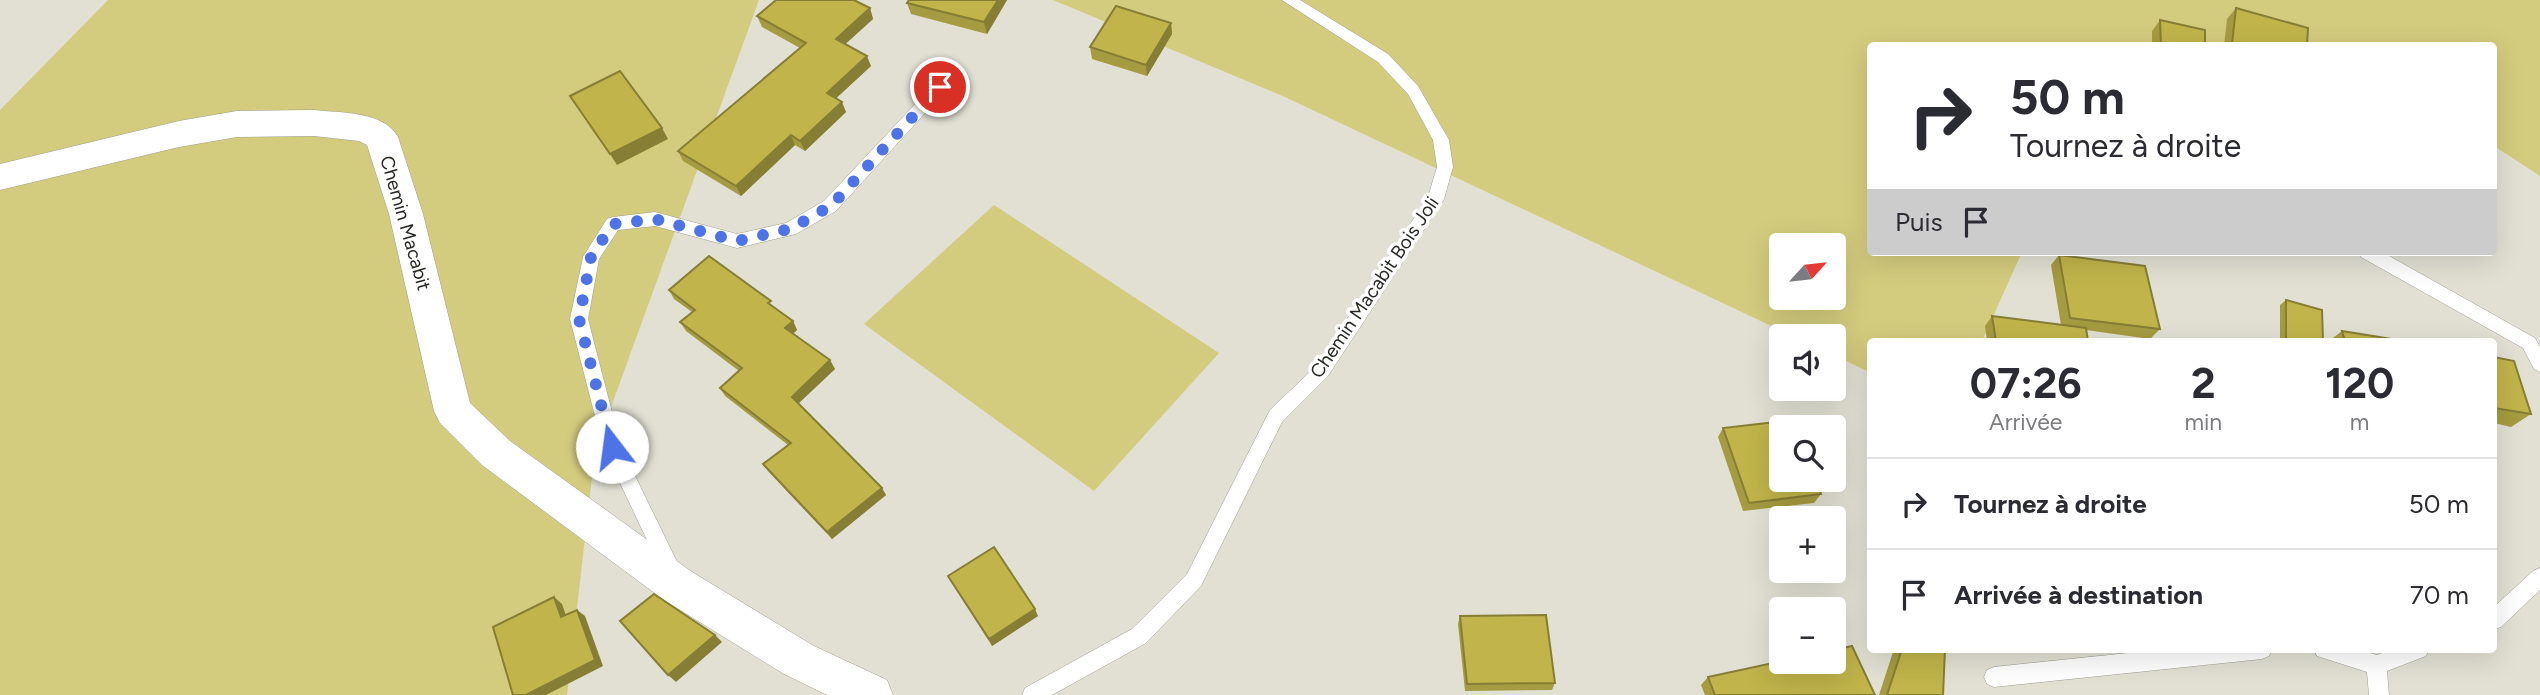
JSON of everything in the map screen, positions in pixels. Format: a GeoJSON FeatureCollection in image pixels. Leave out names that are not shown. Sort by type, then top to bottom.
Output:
{"type":"FeatureCollection","features":[{"type":"Feature","properties":{"kind":"street","name":"Chemin Macabit"},"geometry":{"type":"LineString","coordinates":[[0,177],[179,134],[237,124],[314,123],[364,129],[381,136],[407,214],[453,411],[496,453],[678,586]]}},
{"type":"Feature","properties":{"kind":"street"},"geometry":{"type":"LineString","coordinates":[[678,586],[799,660],[872,695]]}},
{"type":"Feature","properties":{"kind":"lane","name":"Chemin Macabit Bois Joli"},"geometry":{"type":"LineString","coordinates":[[1032,695],[1139,636],[1194,580],[1276,416],[1322,371],[1436,199],[1445,167],[1441,140],[1413,89],[1384,58],[1289,0]]}},
{"type":"Feature","properties":{"kind":"lane"},"geometry":{"type":"LineString","coordinates":[[678,586],[612,447],[579,319],[591,257],[613,224],[655,219],[737,241],[790,229],[831,206],[940,87]]}},
{"type":"Feature","properties":{"kind":"lane"},"geometry":{"type":"LineString","coordinates":[[2374,256],[2529,343],[2540,364]]}},
{"type":"Feature","properties":{"kind":"lane"},"geometry":{"type":"LineString","coordinates":[[2497,617],[2540,577]]}},
{"type":"Feature","properties":{"kind":"lane"},"geometry":{"type":"LineString","coordinates":[[1994,677],[2224,653]]}},
{"type":"Feature","properties":{"kind":"lane"},"geometry":{"type":"LineString","coordinates":[[2337,653],[2377,665],[2408,653]]}},
{"type":"Feature","properties":{"kind":"lane"},"geometry":{"type":"LineString","coordinates":[[2377,665],[2379,695]]}},
{"type":"Feature","properties":{"kind":"shaded area"},"geometry":{"type":"Polygon","coordinates":[[[108,0],[759,0],[595,451],[567,695],[0,695],[0,110],[108,0]]]}},
{"type":"Feature","properties":{"kind":"shaded area"},"geometry":{"type":"Polygon","coordinates":[[[1053,0],[2540,0],[2540,176],[2497,148],[2497,42],[1867,42],[1867,256],[2020,256],[1983,338],[1867,338],[1867,371],[1846,361],[1846,324],[1769,325],[1285,97],[1053,0]]]}},
{"type":"Feature","properties":{"kind":"shaded area"},"geometry":{"type":"Polygon","coordinates":[[[994,205],[1219,353],[1094,491],[864,324],[994,205]]]}},
{"type":"Feature","properties":{"kind":"building"},"geometry":{"type":"Polygon","coordinates":[[[776,0],[854,0],[870,8],[836,39],[867,56],[827,93],[842,102],[800,141],[791,135],[736,186],[678,151],[806,43],[757,16],[776,0]]]}},
{"type":"Feature","properties":{"kind":"building"},"geometry":{"type":"Polygon","coordinates":[[[909,0],[998,0],[984,22],[907,3],[909,0]]]}},
{"type":"Feature","properties":{"kind":"building"},"geometry":{"type":"Polygon","coordinates":[[[1116,6],[1171,23],[1146,65],[1090,47],[1116,6]]]}},
{"type":"Feature","properties":{"kind":"building"},"geometry":{"type":"Polygon","coordinates":[[[2236,8],[2308,28],[2307,42],[2232,42],[2236,8]]]}},
{"type":"Feature","properties":{"kind":"building"},"geometry":{"type":"Polygon","coordinates":[[[2160,20],[2205,30],[2205,42],[2161,42],[2160,20]]]}},
{"type":"Feature","properties":{"kind":"building"},"geometry":{"type":"Polygon","coordinates":[[[620,71],[662,128],[610,154],[570,96],[620,71]]]}},
{"type":"Feature","properties":{"kind":"building"},"geometry":{"type":"Polygon","coordinates":[[[709,256],[771,301],[768,303],[793,321],[785,328],[830,360],[792,397],[882,488],[827,532],[763,464],[791,443],[720,388],[742,368],[680,322],[695,310],[669,290],[709,256]]]}},
{"type":"Feature","properties":{"kind":"building"},"geometry":{"type":"Polygon","coordinates":[[[2059,256],[2145,266],[2160,329],[2070,318],[2059,256]]]}},
{"type":"Feature","properties":{"kind":"building"},"geometry":{"type":"Polygon","coordinates":[[[2286,300],[2322,310],[2323,338],[2286,338],[2286,300]]]}},
{"type":"Feature","properties":{"kind":"building"},"geometry":{"type":"Polygon","coordinates":[[[1992,316],[2086,328],[2088,338],[1996,338],[1992,316]]]}},
{"type":"Feature","properties":{"kind":"building"},"geometry":{"type":"Polygon","coordinates":[[[2342,331],[2385,338],[2344,338],[2342,331]]]}},
{"type":"Feature","properties":{"kind":"building"},"geometry":{"type":"Polygon","coordinates":[[[2497,358],[2514,361],[2531,414],[2497,408],[2497,358]]]}},
{"type":"Feature","properties":{"kind":"building"},"geometry":{"type":"Polygon","coordinates":[[[1769,423],[1769,492],[1821,494],[1749,503],[1723,428],[1769,423]]]}},
{"type":"Feature","properties":{"kind":"building"},"geometry":{"type":"Polygon","coordinates":[[[994,547],[1035,609],[989,639],[948,576],[994,547]]]}},
{"type":"Feature","properties":{"kind":"building"},"geometry":{"type":"Polygon","coordinates":[[[654,594],[715,635],[668,675],[620,621],[654,594]]]}},
{"type":"Feature","properties":{"kind":"building"},"geometry":{"type":"Polygon","coordinates":[[[554,597],[561,617],[577,610],[595,660],[526,695],[513,695],[493,627],[554,597]]]}},
{"type":"Feature","properties":{"kind":"building"},"geometry":{"type":"Polygon","coordinates":[[[1546,615],[1555,683],[1467,684],[1460,616],[1546,615]]]}},
{"type":"Feature","properties":{"kind":"building"},"geometry":{"type":"Polygon","coordinates":[[[1852,646],[1875,695],[1715,695],[1708,677],[1769,664],[1769,674],[1846,674],[1846,647],[1852,646]]]}},
{"type":"Feature","properties":{"kind":"building"},"geometry":{"type":"Polygon","coordinates":[[[1901,653],[1945,653],[1943,695],[1887,695],[1901,653]]]}},
{"type":"Feature","properties":{"kind":"route"},"geometry":{"type":"LineString","coordinates":[[612,447],[579,319],[591,257],[613,224],[655,219],[737,241],[790,229],[831,206],[940,87]]}}]}
